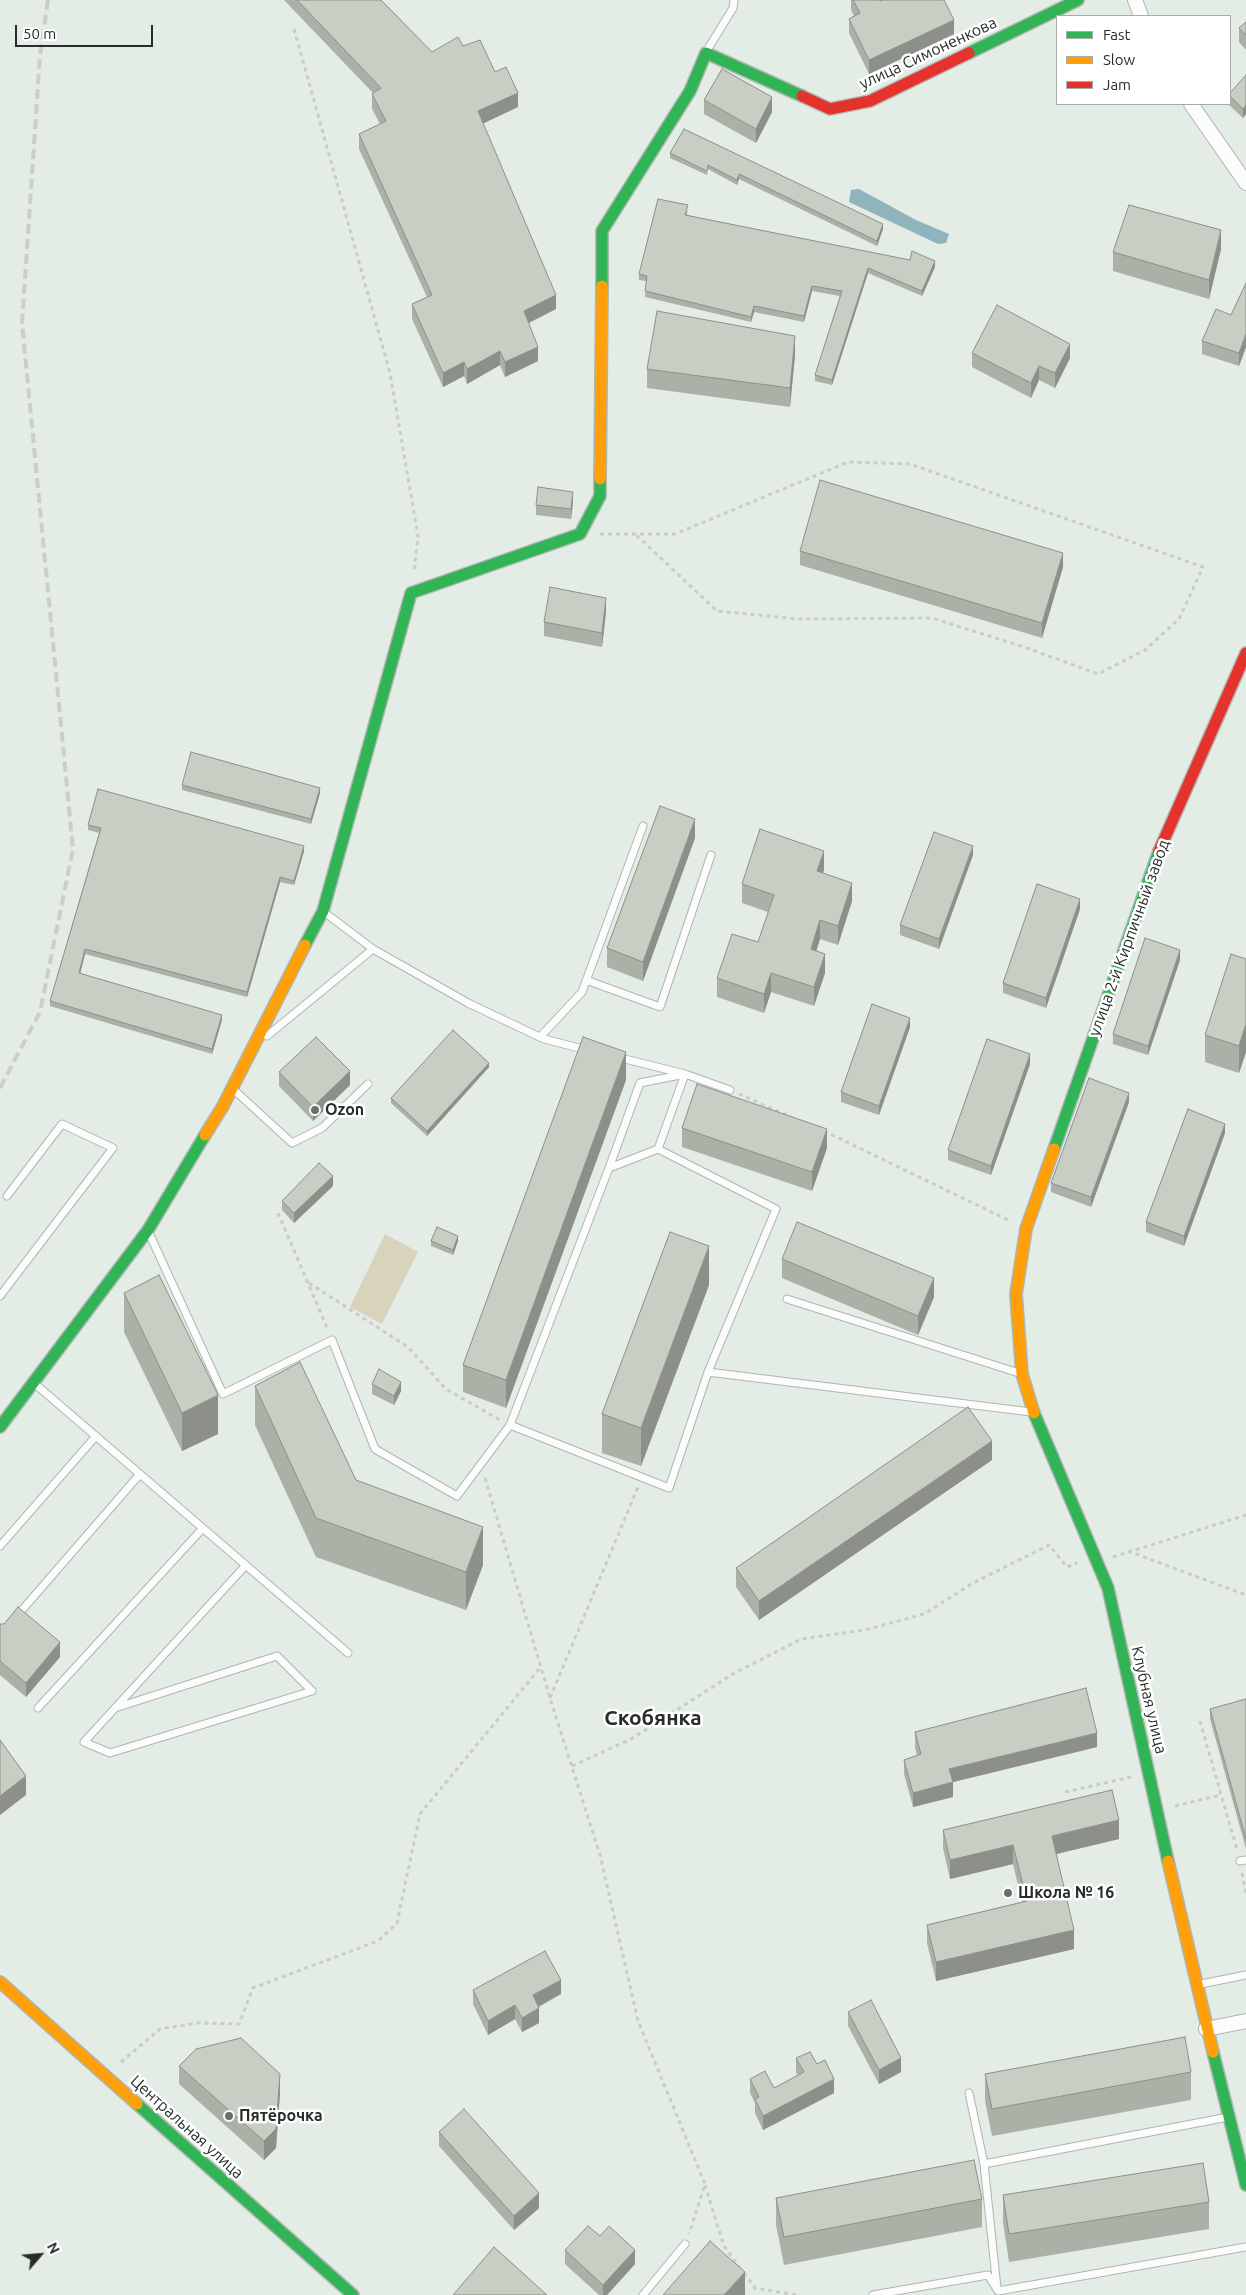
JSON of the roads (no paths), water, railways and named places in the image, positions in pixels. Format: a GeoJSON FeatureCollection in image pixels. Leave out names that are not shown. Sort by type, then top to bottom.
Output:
{"type":"FeatureCollection","features":[{"type":"Feature","properties":{"kind":"street","name":"улица Симоненкова"},"geometry":{"type":"LineString","coordinates":[[706,53],[830,109],[870,101],[1078,0]]}},
{"type":"Feature","properties":{"kind":"street"},"geometry":{"type":"LineString","coordinates":[[1135,0],[1142,15]]}},
{"type":"Feature","properties":{"kind":"street"},"geometry":{"type":"LineString","coordinates":[[0,1427],[148,1230],[232,1089],[323,911],[412,593],[580,534],[600,496],[602,231],[690,91],[706,53]]}},
{"type":"Feature","properties":{"kind":"street"},"geometry":{"type":"LineString","coordinates":[[1192,105],[1246,184]]}},
{"type":"Feature","properties":{"kind":"street","name":"улица 2-й Кирпичный завод"},"geometry":{"type":"LineString","coordinates":[[1026,1229],[1155,861],[1246,654]]}},
{"type":"Feature","properties":{"kind":"street","name":"Клубная улица"},"geometry":{"type":"LineString","coordinates":[[1026,1229],[1016,1294],[1022,1374],[1034,1412],[1108,1588],[1206,2029],[1246,2185]]}},
{"type":"Feature","properties":{"kind":"street","name":"Центральная улица"},"geometry":{"type":"LineString","coordinates":[[0,1982],[353,2295]]}},
{"type":"Feature","properties":{"kind":"street"},"geometry":{"type":"LineString","coordinates":[[1206,2029],[1246,2021]]}},
{"type":"Feature","properties":{"kind":"lane"},"geometry":{"type":"LineString","coordinates":[[706,53],[733,8],[734,0]]}},
{"type":"Feature","properties":{"kind":"lane"},"geometry":{"type":"LineString","coordinates":[[540,1037],[582,992],[643,826]]}},
{"type":"Feature","properties":{"kind":"lane"},"geometry":{"type":"LineString","coordinates":[[586,980],[660,1007],[711,854]]}},
{"type":"Feature","properties":{"kind":"lane"},"geometry":{"type":"LineString","coordinates":[[323,911],[373,950],[468,1003],[540,1037],[591,1050]]}},
{"type":"Feature","properties":{"kind":"lane"},"geometry":{"type":"LineString","coordinates":[[255,1046],[373,950]]}},
{"type":"Feature","properties":{"kind":"lane"},"geometry":{"type":"LineString","coordinates":[[610,1055],[685,1074],[730,1090]]}},
{"type":"Feature","properties":{"kind":"lane"},"geometry":{"type":"LineString","coordinates":[[658,1149],[685,1074]]}},
{"type":"Feature","properties":{"kind":"lane"},"geometry":{"type":"LineString","coordinates":[[148,1230],[223,1394],[332,1340],[375,1449],[457,1496],[510,1426],[640,1082],[685,1074]]}},
{"type":"Feature","properties":{"kind":"lane"},"geometry":{"type":"LineString","coordinates":[[232,1089],[292,1143],[322,1128],[368,1084]]}},
{"type":"Feature","properties":{"kind":"lane"},"geometry":{"type":"LineString","coordinates":[[0,1296],[113,1148],[62,1124],[7,1196]]}},
{"type":"Feature","properties":{"kind":"lane"},"geometry":{"type":"LineString","coordinates":[[510,1426],[669,1488],[708,1372],[776,1209],[658,1149],[609,1168]]}},
{"type":"Feature","properties":{"kind":"lane"},"geometry":{"type":"LineString","coordinates":[[787,1299],[1022,1374]]}},
{"type":"Feature","properties":{"kind":"lane"},"geometry":{"type":"LineString","coordinates":[[708,1372],[1034,1412]]}},
{"type":"Feature","properties":{"kind":"lane"},"geometry":{"type":"LineString","coordinates":[[34,1382],[348,1653]]}},
{"type":"Feature","properties":{"kind":"lane"},"geometry":{"type":"LineString","coordinates":[[0,1546],[96,1436]]}},
{"type":"Feature","properties":{"kind":"lane"},"geometry":{"type":"LineString","coordinates":[[10,1623],[140,1474]]}},
{"type":"Feature","properties":{"kind":"lane"},"geometry":{"type":"LineString","coordinates":[[38,1708],[203,1528]]}},
{"type":"Feature","properties":{"kind":"lane"},"geometry":{"type":"LineString","coordinates":[[116,1708],[277,1656],[312,1691],[110,1752],[84,1742],[246,1565]]}},
{"type":"Feature","properties":{"kind":"lane"},"geometry":{"type":"LineString","coordinates":[[1196,1985],[1246,1974]]}},
{"type":"Feature","properties":{"kind":"lane"},"geometry":{"type":"LineString","coordinates":[[969,2094],[984,2164],[998,2291]]}},
{"type":"Feature","properties":{"kind":"lane"},"geometry":{"type":"LineString","coordinates":[[984,2164],[1228,2117]]}},
{"type":"Feature","properties":{"kind":"lane"},"geometry":{"type":"LineString","coordinates":[[642,2295],[685,2244]]}},
{"type":"Feature","properties":{"kind":"lane"},"geometry":{"type":"LineString","coordinates":[[998,2291],[1246,2247]]}},
{"type":"Feature","properties":{"kind":"lane"},"geometry":{"type":"LineString","coordinates":[[873,2295],[988,2275],[998,2291]]}},
{"type":"Feature","properties":{"kind":"water"},"geometry":{"type":"Polygon","coordinates":[[[859,189],[916,220],[949,234],[946,243],[938,244],[849,202],[851,190],[859,189]]]}},
{"type":"Feature","properties":{"kind":"railway"},"geometry":{"type":"LineString","coordinates":[[0,1088],[40,1012],[73,849],[22,323],[40,56],[48,0]]}},
{"type":"Feature","properties":{"kind":"place","name":"Ozon"},"geometry":{"type":"Point","coordinates":[315,1110]}},
{"type":"Feature","properties":{"kind":"place","name":"Школа № 16"},"geometry":{"type":"Point","coordinates":[1008,1893]}},
{"type":"Feature","properties":{"kind":"place","name":"Пятёрочка"},"geometry":{"type":"Point","coordinates":[229,2116]}},
{"type":"Feature","properties":{"kind":"district","name":"Скобянка"},"geometry":{"type":"Point","coordinates":[653,1718]}}]}
